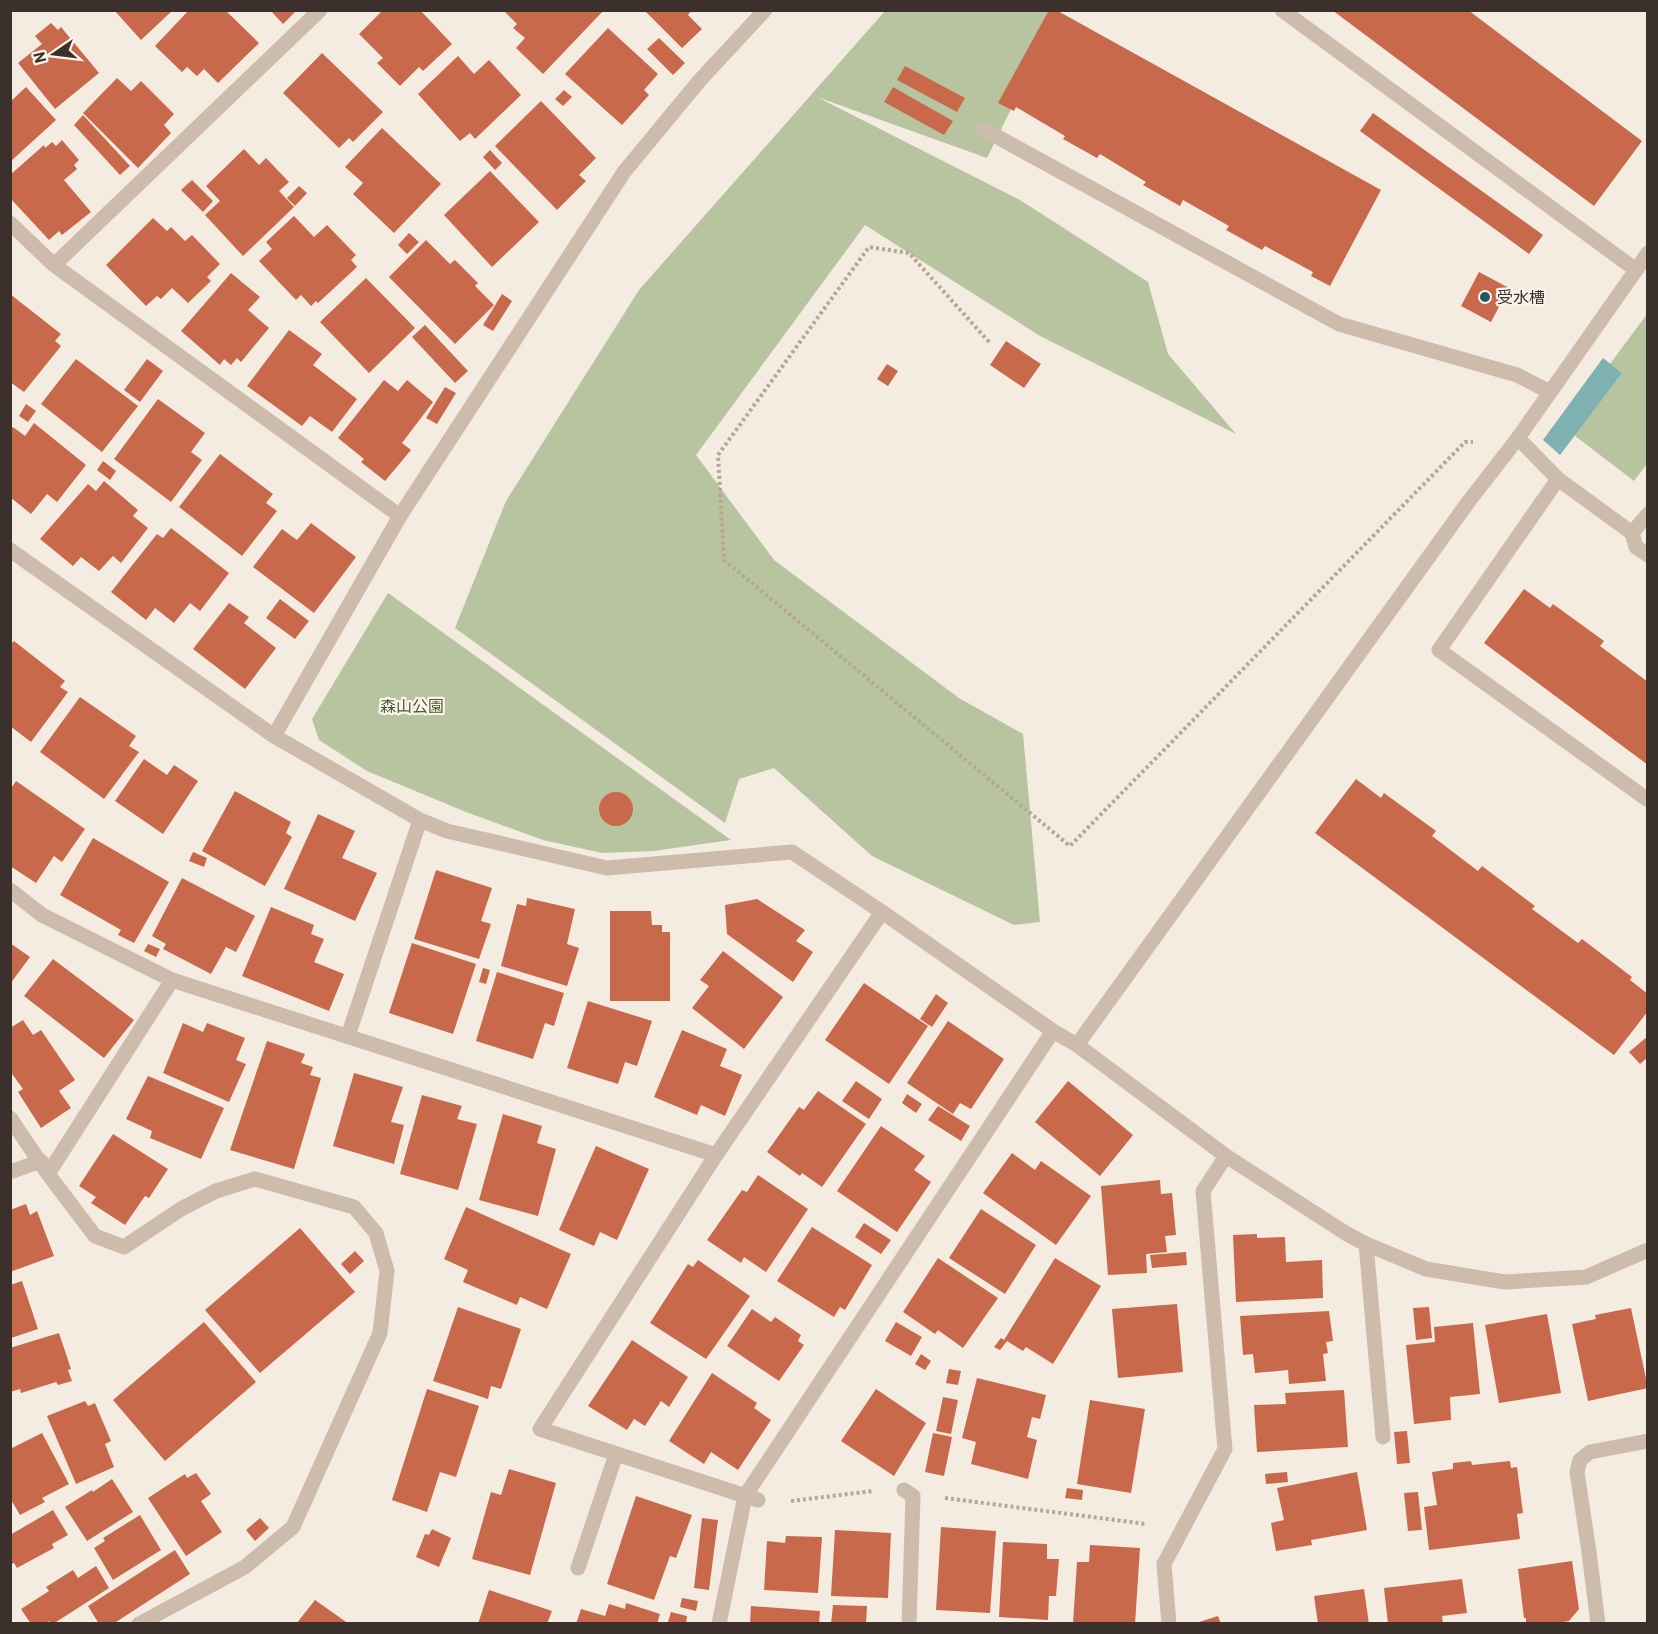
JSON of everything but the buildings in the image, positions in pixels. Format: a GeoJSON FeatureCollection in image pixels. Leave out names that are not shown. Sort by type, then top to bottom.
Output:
{"type":"FeatureCollection","features":[{"type":"Feature","properties":{"kind":"street"},"geometry":{"type":"LineString","coordinates":[[54,265],[320,10]]}},
{"type":"Feature","properties":{"kind":"street"},"geometry":{"type":"LineString","coordinates":[[274,736],[400,516],[624,172],[700,80],[765,10]]}},
{"type":"Feature","properties":{"kind":"street"},"geometry":{"type":"LineString","coordinates":[[1282,10],[1636,270]]}},
{"type":"Feature","properties":{"kind":"street"},"geometry":{"type":"LineString","coordinates":[[983,129],[1339,324],[1518,375],[1550,392]]}},
{"type":"Feature","properties":{"kind":"street"},"geometry":{"type":"LineString","coordinates":[[10,223],[54,265],[400,516]]}},
{"type":"Feature","properties":{"kind":"street"},"geometry":{"type":"LineString","coordinates":[[1077,1045],[1469,501],[1518,438],[1647,253]]}},
{"type":"Feature","properties":{"kind":"street"},"geometry":{"type":"LineString","coordinates":[[1518,438],[1558,479],[1632,532],[1636,547],[1647,555]]}},
{"type":"Feature","properties":{"kind":"street"},"geometry":{"type":"LineString","coordinates":[[1558,479],[1439,650],[1647,800]]}},
{"type":"Feature","properties":{"kind":"street"},"geometry":{"type":"LineString","coordinates":[[1632,532],[1647,514]]}},
{"type":"Feature","properties":{"kind":"street"},"geometry":{"type":"LineString","coordinates":[[10,549],[274,736],[420,820],[447,831],[607,868],[792,852],[1077,1045],[1226,1156],[1365,1244],[1426,1269],[1505,1282],[1586,1277],[1647,1250]]}},
{"type":"Feature","properties":{"kind":"street"},"geometry":{"type":"LineString","coordinates":[[348,1036],[420,820]]}},
{"type":"Feature","properties":{"kind":"street"},"geometry":{"type":"LineString","coordinates":[[10,890],[42,915],[172,980],[716,1155]]}},
{"type":"Feature","properties":{"kind":"street"},"geometry":{"type":"LineString","coordinates":[[752,1498],[540,1430],[716,1155],[882,912]]}},
{"type":"Feature","properties":{"kind":"street"},"geometry":{"type":"LineString","coordinates":[[10,1172],[44,1168],[172,980]]}},
{"type":"Feature","properties":{"kind":"street"},"geometry":{"type":"LineString","coordinates":[[719,1623],[752,1498],[1053,1030]]}},
{"type":"Feature","properties":{"kind":"street"},"geometry":{"type":"LineString","coordinates":[[10,1118],[95,1236],[124,1247],[181,1209],[216,1191],[255,1179],[354,1207],[376,1233],[387,1271],[380,1333],[293,1527],[245,1567],[139,1623]]}},
{"type":"Feature","properties":{"kind":"street"},"geometry":{"type":"LineString","coordinates":[[1169,1623],[1164,1564],[1225,1449],[1203,1191],[1226,1156]]}},
{"type":"Feature","properties":{"kind":"street"},"geometry":{"type":"LineString","coordinates":[[1365,1244],[1383,1437]]}},
{"type":"Feature","properties":{"kind":"street"},"geometry":{"type":"LineString","coordinates":[[1598,1623],[1577,1473],[1580,1460],[1590,1452],[1647,1441]]}},
{"type":"Feature","properties":{"kind":"street"},"geometry":{"type":"LineString","coordinates":[[578,1568],[616,1454]]}},
{"type":"Feature","properties":{"kind":"street"},"geometry":{"type":"LineString","coordinates":[[909,1493],[909,1623]]}},
{"type":"Feature","properties":{"kind":"path"},"geometry":{"type":"LineString","coordinates":[[989,342],[909,253],[869,247],[718,455],[724,560],[1070,846],[1465,442],[1518,438]]}},
{"type":"Feature","properties":{"kind":"path"},"geometry":{"type":"LineString","coordinates":[[752,1498],[770,1503],[894,1489],[909,1493],[1182,1529]]}},
{"type":"Feature","properties":{"kind":"green space"},"geometry":{"type":"Polygon","coordinates":[[[885,11],[1059,11],[987,158],[817,97],[1020,200],[1148,282],[1168,354],[1236,434],[1040,336],[865,225],[696,455],[774,560],[959,698],[1023,734],[1040,922],[1014,925],[872,856],[774,768],[739,779],[725,823],[455,628],[506,501],[639,290],[885,11]]]}},
{"type":"Feature","properties":{"kind":"green space"},"geometry":{"type":"Polygon","coordinates":[[[1647,314],[1647,464],[1634,481],[1574,435],[1622,373],[1610,364],[1647,314]]]}},
{"type":"Feature","properties":{"kind":"green space","name":"森山公園"},"geometry":{"type":"Polygon","coordinates":[[[388,593],[731,840],[653,851],[602,853],[543,840],[466,812],[367,771],[319,740],[312,719],[388,593]]]}},
{"type":"Feature","properties":{"kind":"water"},"geometry":{"type":"Polygon","coordinates":[[[1603,358],[1622,373],[1560,455],[1543,440],[1603,358]]]}},
{"type":"Feature","properties":{"kind":"place","name":"受水槽"},"geometry":{"type":"Point","coordinates":[1485,297]}}]}
